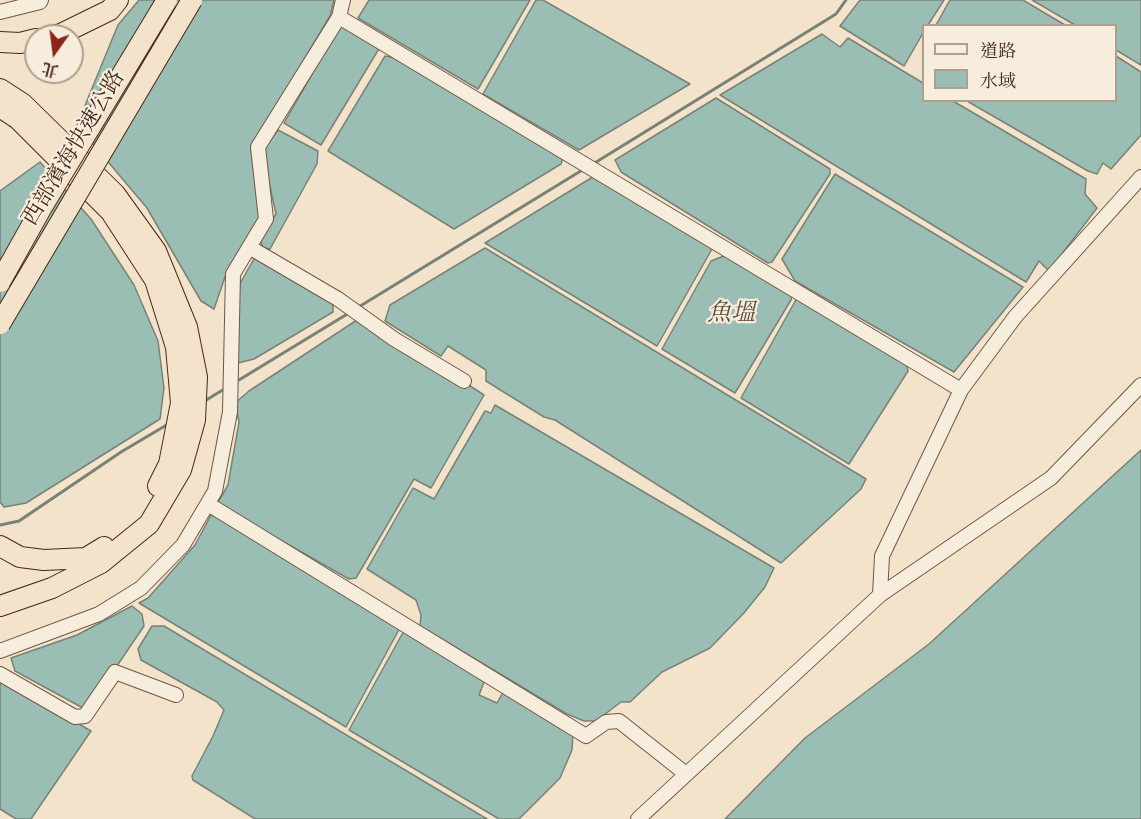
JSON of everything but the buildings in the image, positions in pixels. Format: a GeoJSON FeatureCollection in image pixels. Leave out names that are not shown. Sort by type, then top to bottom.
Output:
{"type":"FeatureCollection","features":[{"type":"Feature","properties":{"kind":"highway"},"geometry":{"type":"LineString","coordinates":[[81,24],[110,10],[118,0]]}},
{"type":"Feature","properties":{"kind":"highway","name":"西部濱海快速公路"},"geometry":{"type":"LineString","coordinates":[[0,282],[42,207],[167,0]]}},
{"type":"Feature","properties":{"kind":"highway","name":"西部濱海快速公路"},"geometry":{"type":"LineString","coordinates":[[0,324],[192,0]]}},
{"type":"Feature","properties":{"kind":"highway"},"geometry":{"type":"LineString","coordinates":[[0,42],[24,42]]}},
{"type":"Feature","properties":{"kind":"highway"},"geometry":{"type":"LineString","coordinates":[[0,89],[23,104],[115,194],[156,251],[187,327],[196,377],[169,464],[146,510],[109,543],[86,558],[44,560],[20,557],[0,546]]}},
{"type":"Feature","properties":{"kind":"highway"},"geometry":{"type":"LineString","coordinates":[[0,107],[18,119],[111,212],[155,280],[176,347],[181,403],[187,412],[181,470],[149,524],[101,563],[52,588],[0,606]]}},
{"type":"Feature","properties":{"kind":"street"},"geometry":{"type":"LineString","coordinates":[[0,12],[41,0]]}},
{"type":"Feature","properties":{"kind":"street"},"geometry":{"type":"LineString","coordinates":[[0,651],[99,614],[141,588],[183,545],[215,491],[230,412],[233,274],[266,219],[258,147],[339,17],[343,0]]}},
{"type":"Feature","properties":{"kind":"street"},"geometry":{"type":"LineString","coordinates":[[339,17],[961,390]]}},
{"type":"Feature","properties":{"kind":"street"},"geometry":{"type":"LineString","coordinates":[[880,595],[882,556],[961,390],[1015,317],[1141,177]]}},
{"type":"Feature","properties":{"kind":"street"},"geometry":{"type":"LineString","coordinates":[[249,247],[338,299],[394,339],[464,381]]}},
{"type":"Feature","properties":{"kind":"street"},"geometry":{"type":"LineString","coordinates":[[638,819],[880,595],[1052,478],[1141,385]]}},
{"type":"Feature","properties":{"kind":"street"},"geometry":{"type":"LineString","coordinates":[[208,504],[586,736],[606,722],[620,720],[686,774]]}},
{"type":"Feature","properties":{"kind":"street"},"geometry":{"type":"LineString","coordinates":[[0,674],[75,717],[85,716],[115,672],[176,695]]}},
{"type":"Feature","properties":{"kind":"water"},"geometry":{"type":"Polygon","coordinates":[[[139,0],[334,0],[330,16],[251,149],[262,218],[226,274],[214,309],[201,301],[147,208],[77,125],[118,25],[139,0]]]}},
{"type":"Feature","properties":{"kind":"water"},"geometry":{"type":"Polygon","coordinates":[[[369,0],[530,0],[478,89],[358,18],[369,0]]]}},
{"type":"Feature","properties":{"kind":"water"},"geometry":{"type":"Polygon","coordinates":[[[536,0],[543,0],[690,84],[579,150],[483,94],[536,0]]]}},
{"type":"Feature","properties":{"kind":"water"},"geometry":{"type":"Polygon","coordinates":[[[860,0],[944,0],[929,24],[922,24],[922,35],[904,66],[840,26],[860,0]]]}},
{"type":"Feature","properties":{"kind":"water"},"geometry":{"type":"Polygon","coordinates":[[[950,0],[1023,0],[1063,24],[937,24],[950,0]]]}},
{"type":"Feature","properties":{"kind":"water"},"geometry":{"type":"Polygon","coordinates":[[[1032,0],[1141,0],[1141,65],[1117,51],[1117,24],[1073,24],[1032,0]]]}},
{"type":"Feature","properties":{"kind":"water"},"geometry":{"type":"Polygon","coordinates":[[[341,24],[380,47],[321,145],[284,123],[341,24]]]}},
{"type":"Feature","properties":{"kind":"water"},"geometry":{"type":"Polygon","coordinates":[[[822,34],[840,47],[848,38],[922,82],[922,102],[955,102],[1086,179],[1085,194],[1097,208],[1049,271],[1039,261],[1026,282],[720,95],[822,34]]]}},
{"type":"Feature","properties":{"kind":"water"},"geometry":{"type":"Polygon","coordinates":[[[385,56],[395,58],[564,154],[561,164],[454,229],[328,151],[385,56]]]}},
{"type":"Feature","properties":{"kind":"water"},"geometry":{"type":"Polygon","coordinates":[[[1117,57],[1141,72],[1141,135],[1111,169],[1103,163],[1097,174],[969,102],[1117,102],[1117,57]]]}},
{"type":"Feature","properties":{"kind":"water"},"geometry":{"type":"Polygon","coordinates":[[[716,98],[830,169],[830,174],[772,262],[768,263],[621,172],[615,160],[716,98]]]}},
{"type":"Feature","properties":{"kind":"water"},"geometry":{"type":"Polygon","coordinates":[[[278,130],[318,151],[317,164],[270,249],[263,248],[260,239],[276,214],[262,151],[278,130]]]}},
{"type":"Feature","properties":{"kind":"water"},"geometry":{"type":"Polygon","coordinates":[[[40,162],[91,219],[134,285],[158,341],[164,388],[160,419],[26,503],[4,507],[0,502],[0,191],[40,162]]]}},
{"type":"Feature","properties":{"kind":"water"},"geometry":{"type":"Polygon","coordinates":[[[835,174],[1023,287],[954,372],[795,281],[782,259],[835,174]]]}},
{"type":"Feature","properties":{"kind":"water"},"geometry":{"type":"Polygon","coordinates":[[[596,175],[716,242],[657,346],[485,243],[596,175]]]}},
{"type":"Feature","properties":{"kind":"water"},"geometry":{"type":"Polygon","coordinates":[[[485,248],[866,479],[861,489],[781,563],[555,420],[544,417],[486,381],[486,370],[448,346],[441,356],[385,321],[390,305],[485,248]]]}},
{"type":"Feature","properties":{"kind":"water","name":"魚塭"},"geometry":{"type":"Polygon","coordinates":[[[729,254],[792,292],[791,300],[735,393],[662,349],[711,261],[729,254]]]}},
{"type":"Feature","properties":{"kind":"water"},"geometry":{"type":"Polygon","coordinates":[[[255,257],[333,298],[333,312],[254,359],[234,364],[238,287],[255,257]]]}},
{"type":"Feature","properties":{"kind":"water"},"geometry":{"type":"Polygon","coordinates":[[[797,298],[905,356],[908,371],[849,464],[741,398],[797,298]]]}},
{"type":"Feature","properties":{"kind":"water"},"geometry":{"type":"Polygon","coordinates":[[[363,316],[484,395],[431,488],[414,479],[356,578],[349,579],[217,504],[228,485],[239,422],[235,403],[249,391],[363,316]]]}},
{"type":"Feature","properties":{"kind":"water"},"geometry":{"type":"Polygon","coordinates":[[[495,405],[774,568],[765,587],[710,648],[662,672],[630,702],[621,702],[596,721],[584,721],[567,714],[420,626],[421,615],[416,600],[367,569],[413,488],[434,499],[485,411],[491,413],[495,405]]]}},
{"type":"Feature","properties":{"kind":"water"},"geometry":{"type":"Polygon","coordinates":[[[1141,450],[1141,819],[725,819],[805,738],[929,644],[1141,450]]]}},
{"type":"Feature","properties":{"kind":"water"},"geometry":{"type":"Polygon","coordinates":[[[211,515],[224,519],[401,626],[346,727],[139,603],[148,598],[195,545],[211,515]]]}},
{"type":"Feature","properties":{"kind":"water"},"geometry":{"type":"Polygon","coordinates":[[[132,606],[142,614],[144,626],[89,707],[83,708],[15,671],[11,658],[77,635],[132,606]]]}},
{"type":"Feature","properties":{"kind":"water"},"geometry":{"type":"Polygon","coordinates":[[[152,626],[164,626],[487,819],[255,819],[193,780],[192,776],[224,710],[217,702],[141,660],[138,649],[152,626]]]}},
{"type":"Feature","properties":{"kind":"water"},"geometry":{"type":"Polygon","coordinates":[[[406,627],[486,677],[479,695],[497,703],[505,689],[573,733],[572,750],[560,778],[519,819],[499,819],[349,730],[406,627]]]}},
{"type":"Feature","properties":{"kind":"water"},"geometry":{"type":"Polygon","coordinates":[[[0,678],[91,731],[31,819],[16,819],[0,809],[0,678]]]}},
{"type":"Feature","properties":{"kind":"waterway"},"geometry":{"type":"LineString","coordinates":[[593,164],[836,14],[846,0]]}},
{"type":"Feature","properties":{"kind":"waterway"},"geometry":{"type":"LineString","coordinates":[[357,308],[584,169]]}},
{"type":"Feature","properties":{"kind":"waterway"},"geometry":{"type":"LineString","coordinates":[[234,383],[349,313]]}},
{"type":"Feature","properties":{"kind":"waterway"},"geometry":{"type":"LineString","coordinates":[[203,402],[226,388]]}},
{"type":"Feature","properties":{"kind":"waterway"},"geometry":{"type":"LineString","coordinates":[[0,525],[19,521],[121,452],[170,423]]}}]}
